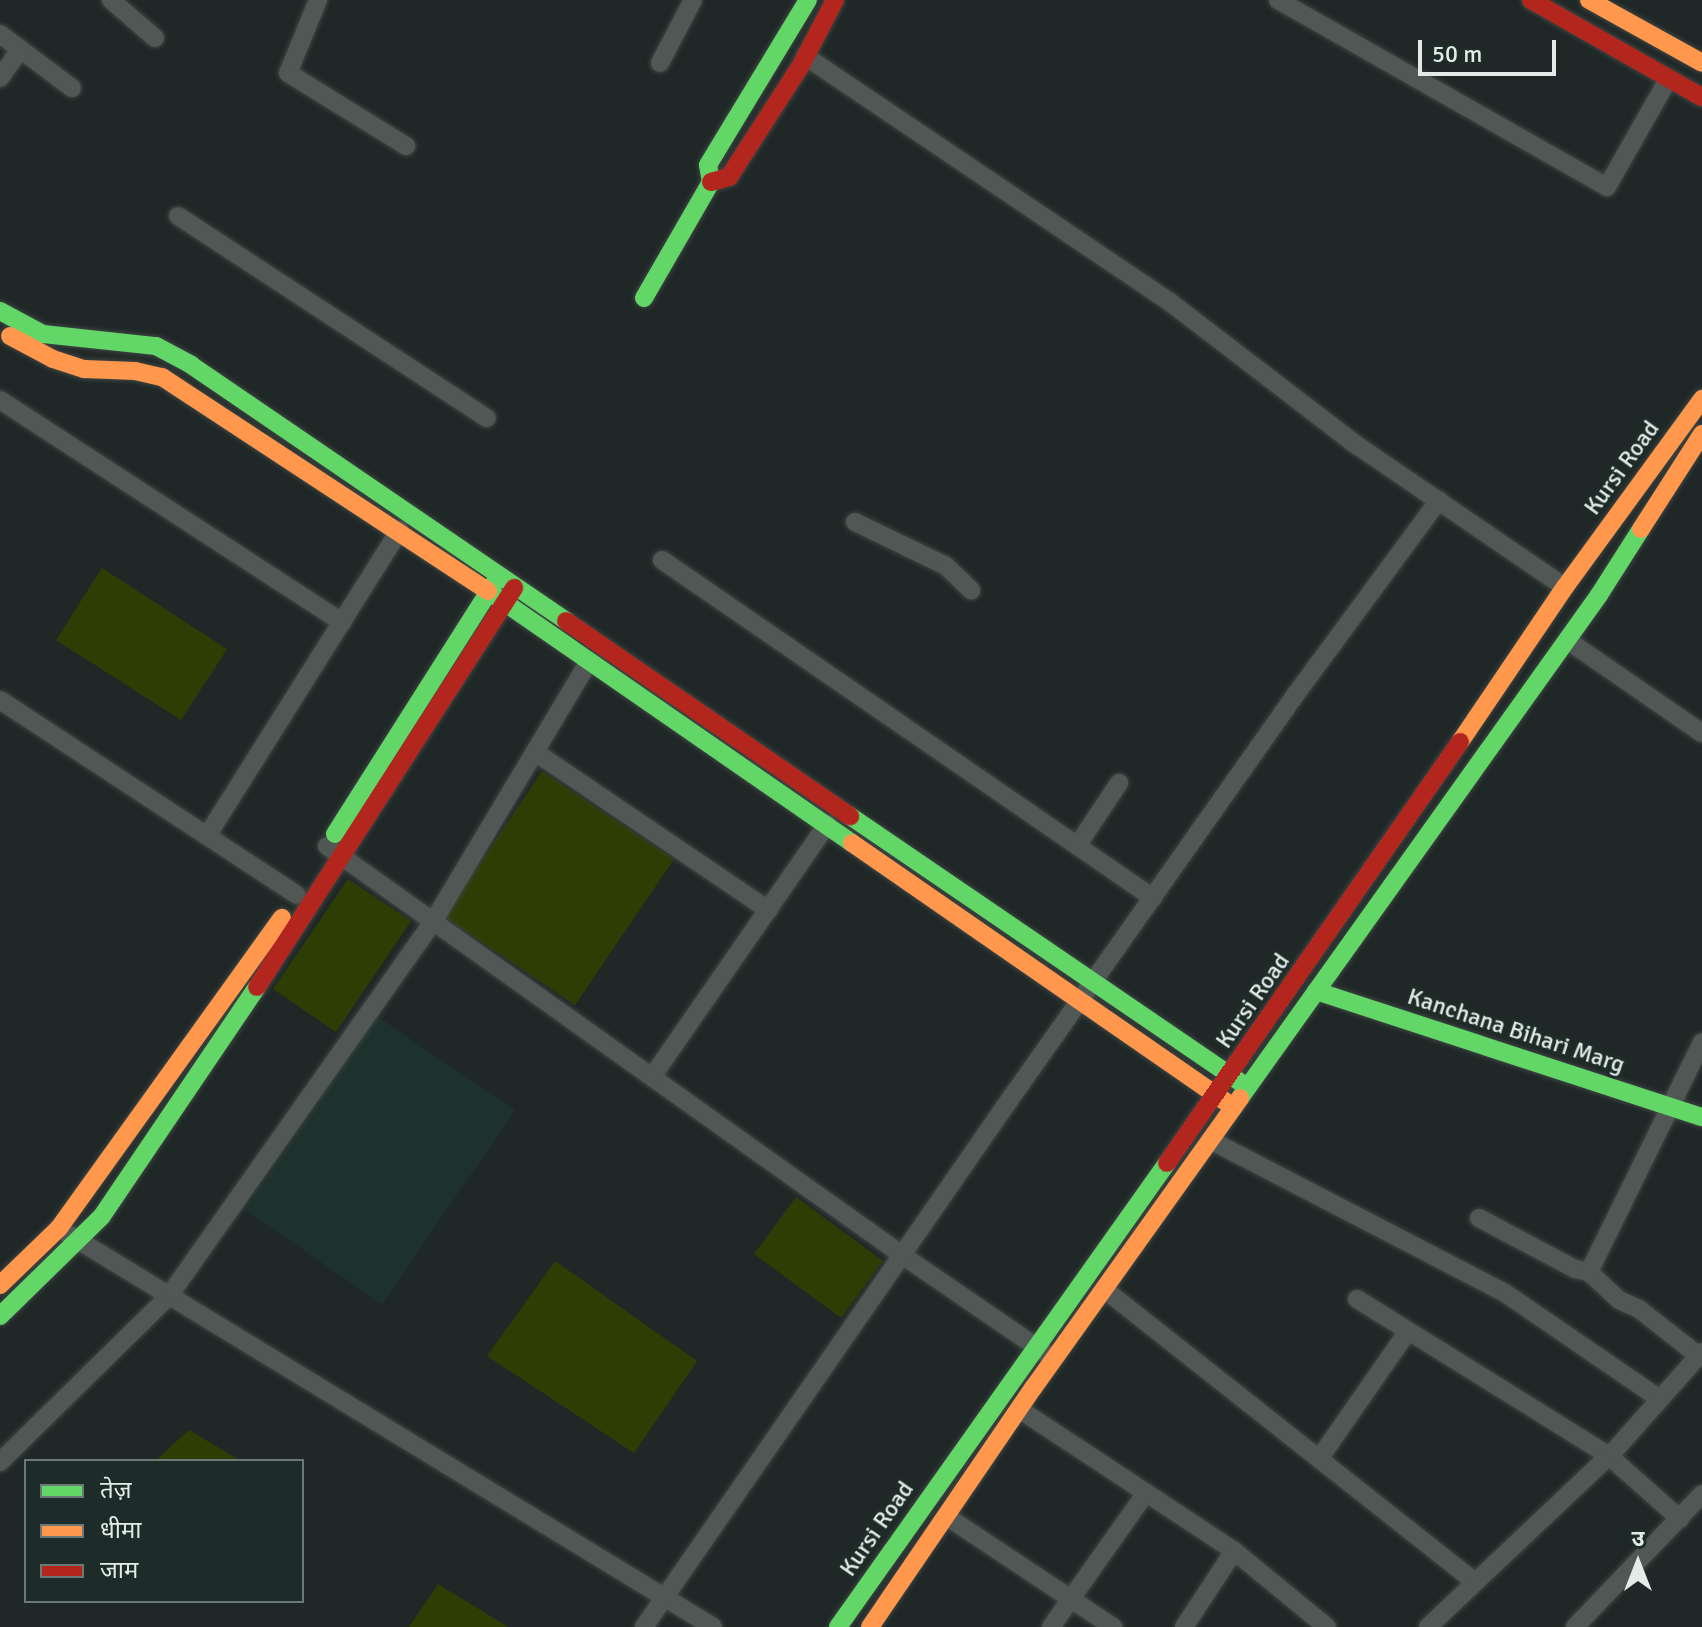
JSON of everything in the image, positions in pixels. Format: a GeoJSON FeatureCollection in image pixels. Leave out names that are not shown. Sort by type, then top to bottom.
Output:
{"type":"FeatureCollection","features":[{"type":"Feature","properties":{"kind":"street"},"geometry":{"type":"LineString","coordinates":[[111,0],[155,38]]}},
{"type":"Feature","properties":{"kind":"street"},"geometry":{"type":"LineString","coordinates":[[318,0],[288,73],[406,146]]}},
{"type":"Feature","properties":{"kind":"street"},"geometry":{"type":"LineString","coordinates":[[660,63],[693,0]]}},
{"type":"Feature","properties":{"kind":"street"},"geometry":{"type":"LineString","coordinates":[[644,298],[711,182],[708,165],[808,0]]}},
{"type":"Feature","properties":{"kind":"street"},"geometry":{"type":"LineString","coordinates":[[711,182],[729,177],[805,56],[835,0]]}},
{"type":"Feature","properties":{"kind":"street"},"geometry":{"type":"LineString","coordinates":[[1278,0],[1607,187],[1669,78]]}},
{"type":"Feature","properties":{"kind":"street"},"geometry":{"type":"LineString","coordinates":[[1531,0],[1702,97]]}},
{"type":"Feature","properties":{"kind":"street"},"geometry":{"type":"LineString","coordinates":[[1589,0],[1702,63]]}},
{"type":"Feature","properties":{"kind":"street"},"geometry":{"type":"LineString","coordinates":[[0,34],[72,88]]}},
{"type":"Feature","properties":{"kind":"street"},"geometry":{"type":"LineString","coordinates":[[0,78],[20,49]]}},
{"type":"Feature","properties":{"kind":"street"},"geometry":{"type":"LineString","coordinates":[[805,56],[1176,307],[1358,446],[1565,587]]}},
{"type":"Feature","properties":{"kind":"street"},"geometry":{"type":"LineString","coordinates":[[178,216],[487,418]]}},
{"type":"Feature","properties":{"kind":"street"},"geometry":{"type":"LineString","coordinates":[[0,311],[43,334],[156,346],[191,365],[1247,1087]]}},
{"type":"Feature","properties":{"kind":"street"},"geometry":{"type":"LineString","coordinates":[[0,331],[53,359],[84,369],[135,371],[162,377],[400,530],[1233,1107]]}},
{"type":"Feature","properties":{"kind":"street","name":"Kursi Road"},"geometry":{"type":"LineString","coordinates":[[838,1627],[1231,1075],[1565,587],[1702,399]]}},
{"type":"Feature","properties":{"kind":"street"},"geometry":{"type":"LineString","coordinates":[[0,400],[342,622]]}},
{"type":"Feature","properties":{"kind":"street","name":"Kursi Road"},"geometry":{"type":"LineString","coordinates":[[870,1627],[1055,1358],[1567,640],[1702,434]]}},
{"type":"Feature","properties":{"kind":"street"},"geometry":{"type":"LineString","coordinates":[[644,1627],[1153,898],[1439,500]]}},
{"type":"Feature","properties":{"kind":"street"},"geometry":{"type":"LineString","coordinates":[[855,522],[946,566],[971,590]]}},
{"type":"Feature","properties":{"kind":"street"},"geometry":{"type":"LineString","coordinates":[[207,836],[400,530]]}},
{"type":"Feature","properties":{"kind":"street"},"geometry":{"type":"LineString","coordinates":[[662,560],[1153,898]]}},
{"type":"Feature","properties":{"kind":"street"},"geometry":{"type":"LineString","coordinates":[[0,1285],[59,1228],[297,895],[334,852],[500,574]]}},
{"type":"Feature","properties":{"kind":"street"},"geometry":{"type":"LineString","coordinates":[[0,1316],[102,1216],[334,852],[516,585]]}},
{"type":"Feature","properties":{"kind":"street"},"geometry":{"type":"LineString","coordinates":[[1567,640],[1702,733]]}},
{"type":"Feature","properties":{"kind":"street"},"geometry":{"type":"LineString","coordinates":[[0,1462],[169,1296],[433,922],[589,661]]}},
{"type":"Feature","properties":{"kind":"street"},"geometry":{"type":"LineString","coordinates":[[0,700],[297,895]]}},
{"type":"Feature","properties":{"kind":"street"},"geometry":{"type":"LineString","coordinates":[[535,752],[768,910]]}},
{"type":"Feature","properties":{"kind":"street"},"geometry":{"type":"LineString","coordinates":[[1077,846],[1119,783]]}},
{"type":"Feature","properties":{"kind":"street"},"geometry":{"type":"LineString","coordinates":[[652,1077],[827,824]]}},
{"type":"Feature","properties":{"kind":"street"},"geometry":{"type":"LineString","coordinates":[[334,852],[902,1255],[1055,1358]]}},
{"type":"Feature","properties":{"kind":"street","name":"Kanchana Bihari Marg"},"geometry":{"type":"LineString","coordinates":[[1316,991],[1702,1117]]}},
{"type":"Feature","properties":{"kind":"street"},"geometry":{"type":"LineString","coordinates":[[1589,1272],[1702,1042]]}},
{"type":"Feature","properties":{"kind":"street"},"geometry":{"type":"LineString","coordinates":[[1210,1140],[1505,1293],[1660,1399]]}},
{"type":"Feature","properties":{"kind":"street"},"geometry":{"type":"LineString","coordinates":[[1428,1627],[1609,1456],[1701,1354],[1639,1309],[1619,1300],[1589,1272],[1575,1269],[1479,1218]]}},
{"type":"Feature","properties":{"kind":"street"},"geometry":{"type":"LineString","coordinates":[[59,1228],[713,1627]]}},
{"type":"Feature","properties":{"kind":"street"},"geometry":{"type":"LineString","coordinates":[[1104,1289],[1475,1582]]}},
{"type":"Feature","properties":{"kind":"street"},"geometry":{"type":"LineString","coordinates":[[1357,1299],[1609,1456],[1680,1519]]}},
{"type":"Feature","properties":{"kind":"street"},"geometry":{"type":"LineString","coordinates":[[1319,1459],[1408,1331]]}},
{"type":"Feature","properties":{"kind":"street"},"geometry":{"type":"LineString","coordinates":[[1019,1409],[1234,1551],[1327,1627]]}},
{"type":"Feature","properties":{"kind":"street"},"geometry":{"type":"LineString","coordinates":[[1051,1627],[1146,1493]]}},
{"type":"Feature","properties":{"kind":"street"},"geometry":{"type":"LineString","coordinates":[[1575,1627],[1702,1494]]}},
{"type":"Feature","properties":{"kind":"street"},"geometry":{"type":"LineString","coordinates":[[946,1516],[1113,1627]]}},
{"type":"Feature","properties":{"kind":"street"},"geometry":{"type":"LineString","coordinates":[[1184,1627],[1234,1551]]}},
{"type":"Feature","properties":{"kind":"shaded area"},"geometry":{"type":"Polygon","coordinates":[[[378,1017],[515,1110],[382,1304],[245,1210],[378,1017]]]}},
{"type":"Feature","properties":{"kind":"green space"},"geometry":{"type":"Polygon","coordinates":[[[102,568],[227,649],[181,720],[56,640],[102,568]]]}},
{"type":"Feature","properties":{"kind":"green space"},"geometry":{"type":"Polygon","coordinates":[[[542,771],[674,859],[575,1005],[444,917],[542,771]]]}},
{"type":"Feature","properties":{"kind":"green space"},"geometry":{"type":"Polygon","coordinates":[[[348,879],[411,921],[336,1032],[273,989],[348,879]]]}},
{"type":"Feature","properties":{"kind":"green space"},"geometry":{"type":"Polygon","coordinates":[[[796,1197],[883,1261],[841,1318],[754,1254],[796,1197]]]}},
{"type":"Feature","properties":{"kind":"green space"},"geometry":{"type":"Polygon","coordinates":[[[555,1261],[697,1361],[634,1453],[487,1356],[555,1261]]]}},
{"type":"Feature","properties":{"kind":"green space"},"geometry":{"type":"Polygon","coordinates":[[[189,1430],[238,1459],[157,1459],[189,1430]]]}},
{"type":"Feature","properties":{"kind":"green space"},"geometry":{"type":"Polygon","coordinates":[[[438,1584],[508,1627],[409,1627],[438,1584]]]}},
{"type":"Feature","properties":{"kind":"traffic: fast"},"geometry":{"type":"LineString","coordinates":[[644,298],[711,182],[708,165],[808,0]]}},
{"type":"Feature","properties":{"kind":"traffic: fast"},"geometry":{"type":"LineString","coordinates":[[0,311],[43,334],[156,346],[191,365],[566,621]]}},
{"type":"Feature","properties":{"kind":"traffic: fast"},"geometry":{"type":"LineString","coordinates":[[1240,1098],[1599,595],[1641,529]]}},
{"type":"Feature","properties":{"kind":"traffic: fast"},"geometry":{"type":"LineString","coordinates":[[335,834],[498,577]]}},
{"type":"Feature","properties":{"kind":"traffic: fast"},"geometry":{"type":"LineString","coordinates":[[488,591],[852,843]]}},
{"type":"Feature","properties":{"kind":"traffic: fast"},"geometry":{"type":"LineString","coordinates":[[850,816],[1247,1087]]}},
{"type":"Feature","properties":{"kind":"traffic: fast"},"geometry":{"type":"LineString","coordinates":[[0,1316],[102,1216],[257,987]]}},
{"type":"Feature","properties":{"kind":"traffic: fast"},"geometry":{"type":"LineString","coordinates":[[1316,991],[1702,1117]]}},
{"type":"Feature","properties":{"kind":"traffic: fast"},"geometry":{"type":"LineString","coordinates":[[838,1627],[1167,1163]]}},
{"type":"Feature","properties":{"kind":"traffic: slow"},"geometry":{"type":"LineString","coordinates":[[1589,0],[1702,63]]}},
{"type":"Feature","properties":{"kind":"traffic: slow"},"geometry":{"type":"LineString","coordinates":[[10,336],[53,359],[84,369],[135,371],[162,377],[488,591]]}},
{"type":"Feature","properties":{"kind":"traffic: slow"},"geometry":{"type":"LineString","coordinates":[[1460,742],[1565,587],[1702,399]]}},
{"type":"Feature","properties":{"kind":"traffic: slow"},"geometry":{"type":"LineString","coordinates":[[1641,529],[1702,434]]}},
{"type":"Feature","properties":{"kind":"traffic: slow"},"geometry":{"type":"LineString","coordinates":[[852,843],[1233,1107]]}},
{"type":"Feature","properties":{"kind":"traffic: slow"},"geometry":{"type":"LineString","coordinates":[[0,1285],[59,1228],[282,918]]}},
{"type":"Feature","properties":{"kind":"traffic: slow"},"geometry":{"type":"LineString","coordinates":[[870,1627],[1034,1387],[1240,1098]]}},
{"type":"Feature","properties":{"kind":"traffic: jam"},"geometry":{"type":"LineString","coordinates":[[711,182],[729,177],[800,67],[835,0]]}},
{"type":"Feature","properties":{"kind":"traffic: jam"},"geometry":{"type":"LineString","coordinates":[[1531,0],[1702,97]]}},
{"type":"Feature","properties":{"kind":"traffic: jam"},"geometry":{"type":"LineString","coordinates":[[257,987],[514,588]]}},
{"type":"Feature","properties":{"kind":"traffic: jam"},"geometry":{"type":"LineString","coordinates":[[566,621],[850,816]]}},
{"type":"Feature","properties":{"kind":"traffic: jam"},"geometry":{"type":"LineString","coordinates":[[1167,1163],[1460,742]]}}]}
